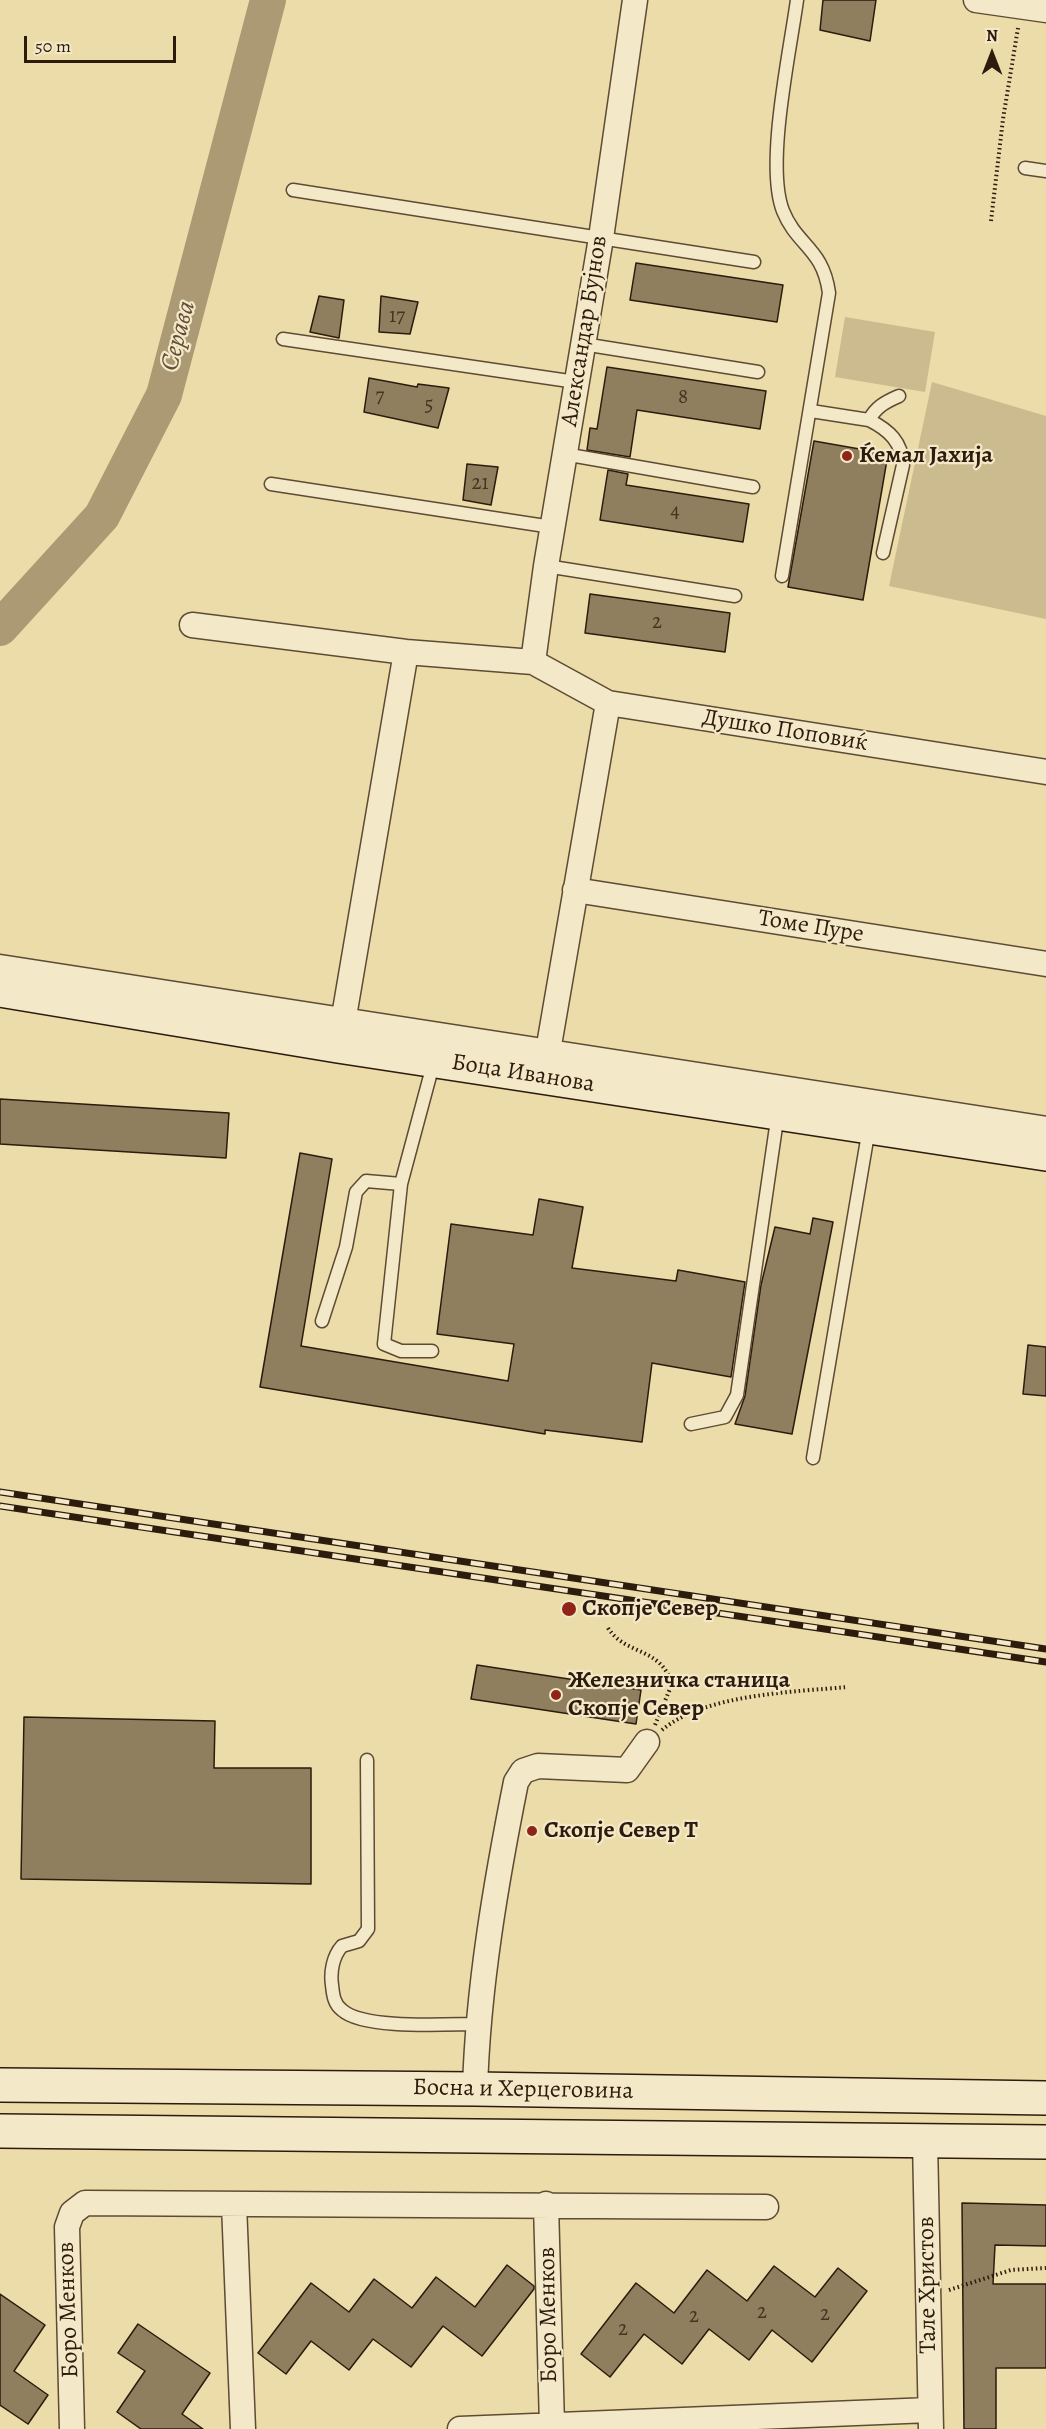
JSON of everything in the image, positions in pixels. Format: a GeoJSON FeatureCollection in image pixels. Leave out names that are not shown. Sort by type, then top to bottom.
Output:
{"type":"FeatureCollection","features":[{"type":"Feature","properties":{"kind":"street","name":"Александар Бујнов"},"geometry":{"type":"LineString","coordinates":[[533,662],[635,0]]}},
{"type":"Feature","properties":{"kind":"street"},"geometry":{"type":"LineString","coordinates":[[976,0],[1046,10]]}},
{"type":"Feature","properties":{"kind":"street"},"geometry":{"type":"LineString","coordinates":[[192,625],[406,652],[533,662]]}},
{"type":"Feature","properties":{"kind":"street"},"geometry":{"type":"LineString","coordinates":[[341,1033],[406,652]]}},
{"type":"Feature","properties":{"kind":"street","name":"Душко Поповиќ"},"geometry":{"type":"LineString","coordinates":[[533,662],[608,703],[1046,772]]}},
{"type":"Feature","properties":{"kind":"street"},"geometry":{"type":"LineString","coordinates":[[548,1051],[608,703]]}},
{"type":"Feature","properties":{"kind":"street","name":"Томе Пуре"},"geometry":{"type":"LineString","coordinates":[[575,890],[1046,964]]}},
{"type":"Feature","properties":{"kind":"street"},"geometry":{"type":"LineString","coordinates":[[0,967],[341,1033],[548,1051],[905,1119],[1046,1129]]}},
{"type":"Feature","properties":{"kind":"street","name":"Боца Иванова"},"geometry":{"type":"LineString","coordinates":[[0,990],[341,1033],[435,1061],[778,1113],[870,1126],[905,1119],[1046,1154]]}},
{"type":"Feature","properties":{"kind":"street"},"geometry":{"type":"LineString","coordinates":[[475,2089],[478,2024],[493,1916],[516,1782],[524,1771],[538,1766],[627,1770],[647,1742]]}},
{"type":"Feature","properties":{"kind":"street","name":"Босна и Херцеговина"},"geometry":{"type":"LineString","coordinates":[[0,2085],[475,2089],[1046,2098]]}},
{"type":"Feature","properties":{"kind":"street","name":"Босна и Херцеговина"},"geometry":{"type":"LineString","coordinates":[[0,2131],[1046,2142]]}},
{"type":"Feature","properties":{"kind":"street","name":"Тале Христов"},"geometry":{"type":"LineString","coordinates":[[925,2141],[930,2420]]}},
{"type":"Feature","properties":{"kind":"street","name":"Боро Менков"},"geometry":{"type":"LineString","coordinates":[[72,2429],[67,2227],[72,2213],[85,2203],[766,2207]]}},
{"type":"Feature","properties":{"kind":"street"},"geometry":{"type":"LineString","coordinates":[[234,2204],[243,2429]]}},
{"type":"Feature","properties":{"kind":"street","name":"Боро Менков"},"geometry":{"type":"LineString","coordinates":[[546,2204],[552,2426]]}},
{"type":"Feature","properties":{"kind":"street"},"geometry":{"type":"LineString","coordinates":[[460,2429],[930,2420]]}},
{"type":"Feature","properties":{"kind":"lane"},"geometry":{"type":"LineString","coordinates":[[782,576],[829,293],[827,276],[822,263],[783,212],[776,177],[797,0]]}},
{"type":"Feature","properties":{"kind":"lane"},"geometry":{"type":"LineString","coordinates":[[1025,168],[1046,171]]}},
{"type":"Feature","properties":{"kind":"lane"},"geometry":{"type":"LineString","coordinates":[[293,190],[754,262]]}},
{"type":"Feature","properties":{"kind":"lane"},"geometry":{"type":"LineString","coordinates":[[283,339],[576,382]]}},
{"type":"Feature","properties":{"kind":"lane"},"geometry":{"type":"LineString","coordinates":[[583,344],[758,372]]}},
{"type":"Feature","properties":{"kind":"lane"},"geometry":{"type":"LineString","coordinates":[[869,420],[874,411],[883,403],[899,396]]}},
{"type":"Feature","properties":{"kind":"lane"},"geometry":{"type":"LineString","coordinates":[[811,411],[869,420],[891,434],[903,454],[903,465],[883,553]]}},
{"type":"Feature","properties":{"kind":"lane"},"geometry":{"type":"LineString","coordinates":[[564,454],[753,487]]}},
{"type":"Feature","properties":{"kind":"lane"},"geometry":{"type":"LineString","coordinates":[[271,484],[552,527]]}},
{"type":"Feature","properties":{"kind":"lane"},"geometry":{"type":"LineString","coordinates":[[546,566],[735,596]]}},
{"type":"Feature","properties":{"kind":"lane"},"geometry":{"type":"LineString","coordinates":[[432,1351],[401,1351],[384,1344],[401,1184],[435,1061]]}},
{"type":"Feature","properties":{"kind":"lane"},"geometry":{"type":"LineString","coordinates":[[691,1424],[724,1417],[737,1395],[778,1113]]}},
{"type":"Feature","properties":{"kind":"lane"},"geometry":{"type":"LineString","coordinates":[[813,1458],[870,1126]]}},
{"type":"Feature","properties":{"kind":"lane"},"geometry":{"type":"LineString","coordinates":[[322,1321],[346,1246],[356,1192],[366,1181],[401,1184]]}},
{"type":"Feature","properties":{"kind":"lane"},"geometry":{"type":"LineString","coordinates":[[367,1760],[368,1929],[359,1941],[342,1946],[334,1960],[331,1981],[334,2000],[342,2011],[378,2023],[478,2024]]}},
{"type":"Feature","properties":{"kind":"path"},"geometry":{"type":"LineString","coordinates":[[991,221],[1003,119],[1021,7]]}},
{"type":"Feature","properties":{"kind":"path"},"geometry":{"type":"LineString","coordinates":[[608,1628],[616,1640],[645,1653],[667,1668],[672,1684],[647,1742]]}},
{"type":"Feature","properties":{"kind":"path"},"geometry":{"type":"LineString","coordinates":[[647,1742],[669,1724],[720,1703],[765,1694],[847,1687]]}},
{"type":"Feature","properties":{"kind":"path"},"geometry":{"type":"LineString","coordinates":[[928,2297],[1011,2270],[1046,2268]]}},
{"type":"Feature","properties":{"kind":"shaded area"},"geometry":{"type":"Polygon","coordinates":[[[845,317],[935,332],[925,392],[835,377],[845,317]]]}},
{"type":"Feature","properties":{"kind":"shaded area"},"geometry":{"type":"Polygon","coordinates":[[[932,382],[1046,416],[1046,619],[889,586],[932,382]]]}},
{"type":"Feature","properties":{"kind":"building"},"geometry":{"type":"Polygon","coordinates":[[[823,0],[876,0],[870,41],[820,30],[823,0]]]}},
{"type":"Feature","properties":{"kind":"building"},"geometry":{"type":"Polygon","coordinates":[[[636,263],[783,285],[777,322],[630,300],[636,263]]]}},
{"type":"Feature","properties":{"kind":"building"},"geometry":{"type":"Polygon","coordinates":[[[319,296],[344,300],[339,338],[310,332],[319,296]]]}},
{"type":"Feature","properties":{"kind":"building"},"geometry":{"type":"Polygon","coordinates":[[[381,296],[418,302],[410,334],[379,332],[381,296]]]}},
{"type":"Feature","properties":{"kind":"building"},"geometry":{"type":"Polygon","coordinates":[[[607,367],[766,391],[760,429],[637,410],[630,457],[587,450],[590,428],[597,429],[607,367]]]}},
{"type":"Feature","properties":{"kind":"building"},"geometry":{"type":"Polygon","coordinates":[[[369,378],[417,387],[418,384],[449,388],[438,428],[364,412],[369,378]]]}},
{"type":"Feature","properties":{"kind":"building"},"geometry":{"type":"Polygon","coordinates":[[[814,441],[888,454],[863,600],[788,587],[814,441]]]}},
{"type":"Feature","properties":{"kind":"building"},"geometry":{"type":"Polygon","coordinates":[[[467,464],[498,467],[491,505],[463,500],[467,464]]]}},
{"type":"Feature","properties":{"kind":"building"},"geometry":{"type":"Polygon","coordinates":[[[608,470],[628,474],[626,485],[749,504],[743,542],[600,520],[608,470]]]}},
{"type":"Feature","properties":{"kind":"building"},"geometry":{"type":"Polygon","coordinates":[[[590,594],[730,613],[725,652],[585,633],[590,594]]]}},
{"type":"Feature","properties":{"kind":"building"},"geometry":{"type":"Polygon","coordinates":[[[0,1099],[229,1113],[226,1158],[0,1144],[0,1099]]]}},
{"type":"Feature","properties":{"kind":"building"},"geometry":{"type":"Polygon","coordinates":[[[300,1153],[332,1159],[301,1346],[508,1381],[514,1344],[437,1334],[451,1224],[533,1235],[539,1199],[583,1207],[572,1268],[676,1281],[678,1270],[745,1282],[731,1377],[652,1363],[642,1442],[545,1430],[545,1434],[260,1387],[300,1153]]]}},
{"type":"Feature","properties":{"kind":"building"},"geometry":{"type":"Polygon","coordinates":[[[813,1218],[833,1222],[792,1434],[735,1424],[745,1396],[761,1285],[775,1227],[810,1234],[813,1218]]]}},
{"type":"Feature","properties":{"kind":"building"},"geometry":{"type":"Polygon","coordinates":[[[1028,1345],[1046,1347],[1046,1396],[1023,1394],[1028,1345]]]}},
{"type":"Feature","properties":{"kind":"building","name":"Железничка станица Скопје Север"},"geometry":{"type":"Polygon","coordinates":[[[477,1665],[641,1690],[636,1724],[471,1699],[477,1665]]]}},
{"type":"Feature","properties":{"kind":"building"},"geometry":{"type":"Polygon","coordinates":[[[24,1717],[215,1721],[214,1768],[311,1768],[311,1884],[21,1879],[24,1717]]]}},
{"type":"Feature","properties":{"kind":"building"},"geometry":{"type":"Polygon","coordinates":[[[962,2203],[1046,2205],[1046,2246],[995,2245],[993,2284],[1046,2284],[1046,2368],[996,2368],[996,2429],[964,2429],[962,2203]]]}},
{"type":"Feature","properties":{"kind":"building"},"geometry":{"type":"Polygon","coordinates":[[[507,2265],[534,2286],[534,2289],[482,2356],[443,2326],[411,2367],[373,2339],[349,2370],[311,2341],[286,2374],[258,2353],[311,2283],[349,2312],[374,2279],[412,2308],[436,2277],[475,2307],[507,2265]]]}},
{"type":"Feature","properties":{"kind":"building"},"geometry":{"type":"Polygon","coordinates":[[[774,2266],[815,2297],[838,2268],[867,2291],[812,2362],[772,2330],[749,2360],[709,2329],[682,2364],[644,2334],[610,2377],[581,2354],[636,2283],[674,2313],[707,2270],[747,2301],[774,2266]]]}},
{"type":"Feature","properties":{"kind":"building"},"geometry":{"type":"Polygon","coordinates":[[[0,2294],[45,2325],[14,2371],[48,2395],[28,2424],[0,2405],[0,2294]]]}},
{"type":"Feature","properties":{"kind":"building"},"geometry":{"type":"Polygon","coordinates":[[[138,2324],[210,2373],[182,2414],[203,2429],[141,2429],[117,2412],[145,2371],[118,2353],[138,2324]]]}},
{"type":"Feature","properties":{"kind":"waterway","name":"Серава"},"geometry":{"type":"LineString","coordinates":[[0,628],[102,516],[164,395],[268,0]]}},
{"type":"Feature","properties":{"kind":"railway"},"geometry":{"type":"LineString","coordinates":[[0,1492],[1046,1649]]}},
{"type":"Feature","properties":{"kind":"railway"},"geometry":{"type":"LineString","coordinates":[[0,1506],[1046,1662]]}},
{"type":"Feature","properties":{"kind":"place","name":"Ќемал Јахија"},"geometry":{"type":"Point","coordinates":[847,456]}},
{"type":"Feature","properties":{"kind":"place","name":"Скопје Север"},"geometry":{"type":"Point","coordinates":[569,1609]}},
{"type":"Feature","properties":{"kind":"place","name":"Железничка станица Скопје Север"},"geometry":{"type":"Point","coordinates":[556,1695]}},
{"type":"Feature","properties":{"kind":"place","name":"Скопје Север Т"},"geometry":{"type":"Point","coordinates":[532,1831]}}]}
